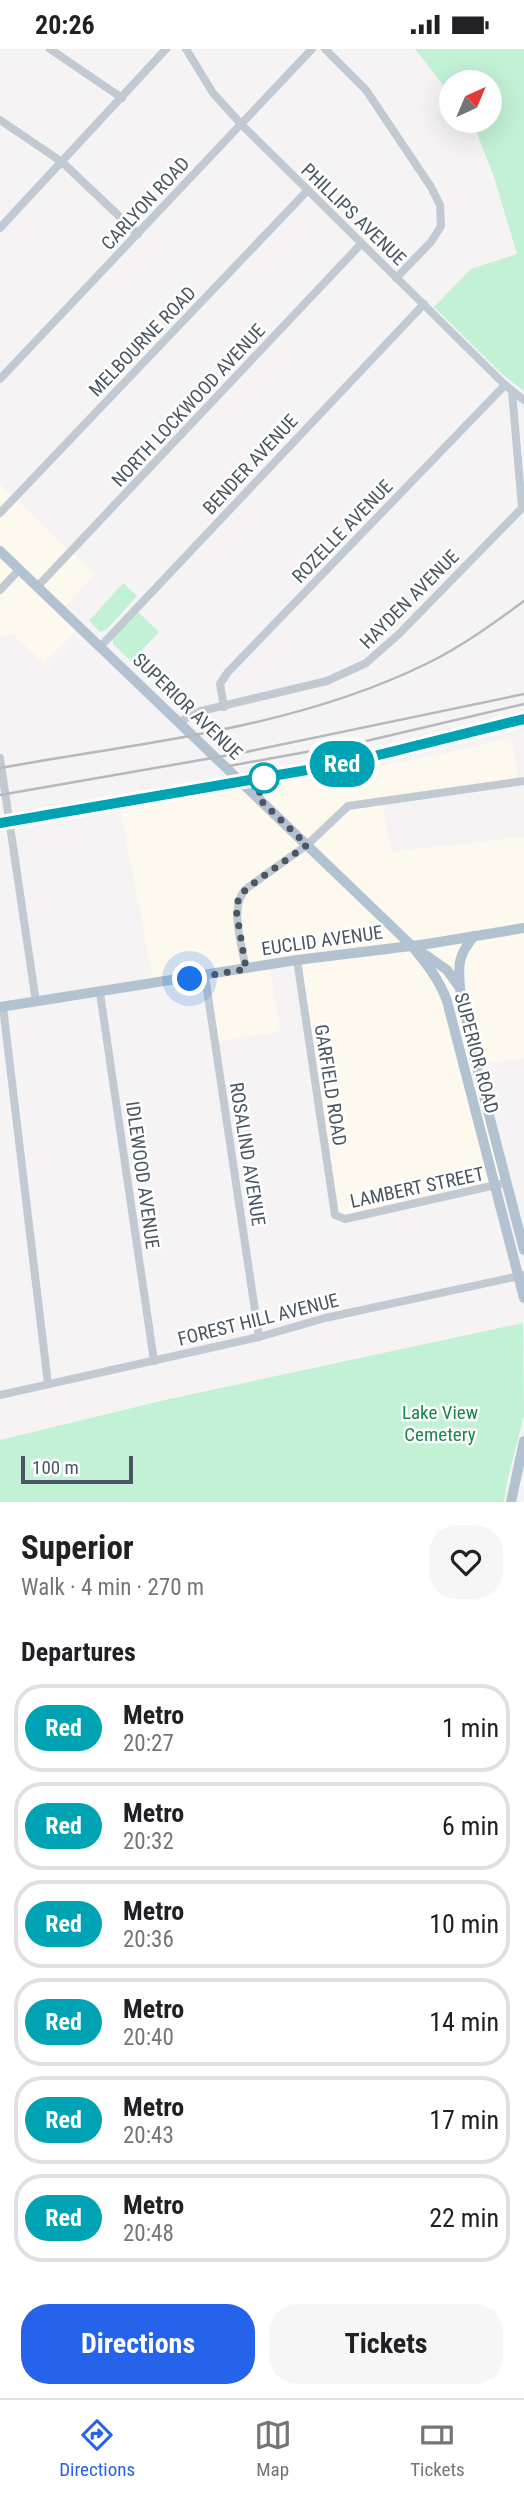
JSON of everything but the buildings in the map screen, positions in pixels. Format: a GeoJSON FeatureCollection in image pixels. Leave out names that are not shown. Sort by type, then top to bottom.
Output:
{"type":"FeatureCollection","features":[{"type":"Feature","properties":{"kind":"main road","name":"SUPERIOR AVENUE"},"geometry":{"type":"LineString","coordinates":[[0,551],[412,946]]}},
{"type":"Feature","properties":{"kind":"main road","name":"EUCLID AVENUE"},"geometry":{"type":"LineString","coordinates":[[1,1007],[297,960],[412,946],[524,928]]}},
{"type":"Feature","properties":{"kind":"main road"},"geometry":{"type":"LineString","coordinates":[[460,988],[460,954],[474,936]]}},
{"type":"Feature","properties":{"kind":"main road","name":"SUPERIOR ROAD"},"geometry":{"type":"LineString","coordinates":[[412,946],[447,970],[460,988],[467,1029],[524,1250]]}},
{"type":"Feature","properties":{"kind":"main road","name":"SUPERIOR ROAD"},"geometry":{"type":"LineString","coordinates":[[412,946],[429,966],[442,989],[494,1186],[522,1276],[524,1298]]}},
{"type":"Feature","properties":{"kind":"main road"},"geometry":{"type":"LineString","coordinates":[[510,1502],[520,1469],[524,1441]]}},
{"type":"Feature","properties":{"kind":"street"},"geometry":{"type":"LineString","coordinates":[[50,49],[122,98]]}},
{"type":"Feature","properties":{"kind":"street"},"geometry":{"type":"LineString","coordinates":[[0,228],[166,49]]}},
{"type":"Feature","properties":{"kind":"street","name":"PHILLIPS AVENUE"},"geometry":{"type":"LineString","coordinates":[[186,49],[212,93],[241,124],[508,388],[524,400]]}},
{"type":"Feature","properties":{"kind":"street","name":"CARLYON ROAD"},"geometry":{"type":"LineString","coordinates":[[0,379],[312,49]]}},
{"type":"Feature","properties":{"kind":"street"},"geometry":{"type":"LineString","coordinates":[[325,49],[366,90],[425,177],[440,205],[441,226],[396,278]]}},
{"type":"Feature","properties":{"kind":"street"},"geometry":{"type":"LineString","coordinates":[[0,120],[62,162],[138,234]]}},
{"type":"Feature","properties":{"kind":"street","name":"MELBOURNE ROAD"},"geometry":{"type":"LineString","coordinates":[[0,513],[307,191]]}},
{"type":"Feature","properties":{"kind":"street","name":"NORTH LOCKWOOD AVENUE"},"geometry":{"type":"LineString","coordinates":[[37,587],[361,244]]}},
{"type":"Feature","properties":{"kind":"street","name":"BENDER AVENUE"},"geometry":{"type":"LineString","coordinates":[[100,647],[424,304]]}},
{"type":"Feature","properties":{"kind":"street"},"geometry":{"type":"LineString","coordinates":[[508,388],[523,507]]}},
{"type":"Feature","properties":{"kind":"street","name":"ROZELLE AVENUE"},"geometry":{"type":"LineString","coordinates":[[224,707],[220,684],[228,672],[508,388]]}},
{"type":"Feature","properties":{"kind":"street","name":"HAYDEN AVENUE"},"geometry":{"type":"LineString","coordinates":[[179,722],[201,711],[327,681],[366,663],[399,634],[523,507]]}},
{"type":"Feature","properties":{"kind":"street"},"geometry":{"type":"LineString","coordinates":[[0,590],[19,570]]}},
{"type":"Feature","properties":{"kind":"street"},"geometry":{"type":"LineString","coordinates":[[0,758],[36,1002]]}},
{"type":"Feature","properties":{"kind":"street"},"geometry":{"type":"LineString","coordinates":[[246,969],[236,909],[239,897],[247,888],[307,845],[348,806],[524,781]]}},
{"type":"Feature","properties":{"kind":"street","name":"GARFIELD ROAD"},"geometry":{"type":"LineString","coordinates":[[297,960],[335,1215]]}},
{"type":"Feature","properties":{"kind":"street","name":"ROSALIND AVENUE"},"geometry":{"type":"LineString","coordinates":[[205,976],[259,1337]]}},
{"type":"Feature","properties":{"kind":"street","name":"IDLEWOOD AVENUE"},"geometry":{"type":"LineString","coordinates":[[100,993],[154,1361]]}},
{"type":"Feature","properties":{"kind":"street"},"geometry":{"type":"LineString","coordinates":[[1,1007],[48,1384]]}},
{"type":"Feature","properties":{"kind":"street","name":"LAMBERT STREET"},"geometry":{"type":"LineString","coordinates":[[335,1215],[345,1219],[506,1183]]}},
{"type":"Feature","properties":{"kind":"street","name":"FOREST HILL AVENUE"},"geometry":{"type":"LineString","coordinates":[[0,1395],[259,1337],[325,1318],[522,1276]]}},
{"type":"Feature","properties":{"kind":"shaded area"},"geometry":{"type":"Polygon","coordinates":[[[0,484],[95,575],[62,610],[79,627],[44,664],[13,634],[0,636],[0,484]]]}},
{"type":"Feature","properties":{"kind":"shaded area"},"geometry":{"type":"Polygon","coordinates":[[[512,738],[519,782],[382,802],[391,852],[524,837],[524,1058],[477,1065],[506,1183],[345,1219],[335,1215],[297,961],[269,965],[280,1031],[215,1042],[205,976],[154,984],[119,803],[259,783],[300,774],[302,777],[418,759],[512,738]]]}},
{"type":"Feature","properties":{"kind":"green space"},"geometry":{"type":"Polygon","coordinates":[[[415,49],[524,49],[524,391],[502,374],[434,307],[471,269],[517,254],[493,174],[477,133],[502,133],[502,70],[439,70],[439,80],[415,49]]]}},
{"type":"Feature","properties":{"kind":"green space"},"geometry":{"type":"Polygon","coordinates":[[[123,583],[137,596],[106,630],[100,632],[89,621],[123,583]]]}},
{"type":"Feature","properties":{"kind":"green space"},"geometry":{"type":"Polygon","coordinates":[[[138,612],[159,632],[131,661],[113,644],[113,639],[138,612]]]}},
{"type":"Feature","properties":{"kind":"green space","name":"Lake View Cemetery"},"geometry":{"type":"Polygon","coordinates":[[[523,1323],[524,1415],[504,1502],[0,1502],[0,1440],[165,1400],[523,1323]]]}},
{"type":"Feature","properties":{"kind":"railway"},"geometry":{"type":"LineString","coordinates":[[0,768],[217,731],[324,704],[426,664],[476,635],[524,601]]}},
{"type":"Feature","properties":{"kind":"railway"},"geometry":{"type":"LineString","coordinates":[[0,795],[241,753],[524,694]]}},
{"type":"Feature","properties":{"kind":"railway"},"geometry":{"type":"LineString","coordinates":[[229,766],[366,741],[524,704]]}},
{"type":"Feature","properties":{"kind":"railway"},"geometry":{"type":"LineString","coordinates":[[0,823],[342,764],[524,719]]}},
{"type":"Feature","properties":{"kind":"metro line","name":"Red"},"geometry":{"type":"LineString","coordinates":[[0,823],[342,764],[524,719]]}},
{"type":"Feature","properties":{"kind":"route"},"geometry":{"type":"LineString","coordinates":[[190,979],[246,969],[236,909],[239,897],[247,888],[307,845],[258,798],[264,778]]}}]}
